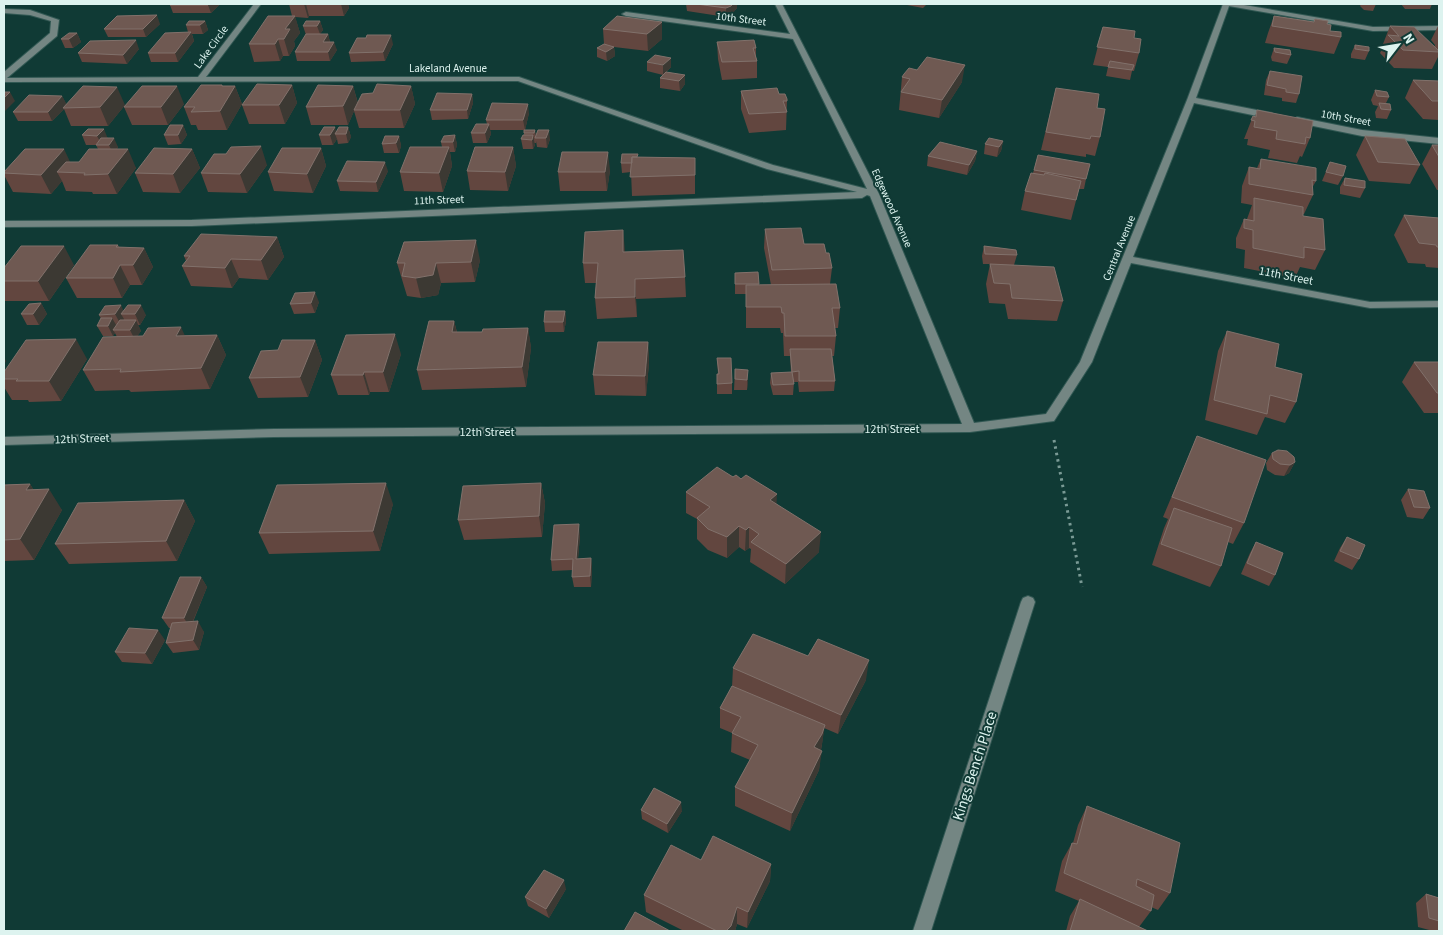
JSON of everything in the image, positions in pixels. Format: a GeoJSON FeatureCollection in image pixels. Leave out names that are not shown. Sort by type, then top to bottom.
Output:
{"type":"FeatureCollection","features":[{"type":"Feature","properties":{"kind":"street","name":"Lake Circle"},"geometry":{"type":"LineString","coordinates":[[201,80],[257,4]]}},
{"type":"Feature","properties":{"kind":"street","name":"Edgewood Avenue"},"geometry":{"type":"LineString","coordinates":[[779,4],[874,194],[970,428]]}},
{"type":"Feature","properties":{"kind":"street"},"geometry":{"type":"LineString","coordinates":[[1227,4],[1373,29],[1439,28]]}},
{"type":"Feature","properties":{"kind":"street","name":"Central Avenue"},"geometry":{"type":"LineString","coordinates":[[1050,418],[1086,362],[1191,100],[1227,4]]}},
{"type":"Feature","properties":{"kind":"street"},"geometry":{"type":"LineString","coordinates":[[4,11],[41,14],[55,20],[54,34],[4,76]]}},
{"type":"Feature","properties":{"kind":"street","name":"10th Street"},"geometry":{"type":"LineString","coordinates":[[626,14],[794,37]]}},
{"type":"Feature","properties":{"kind":"street","name":"Lakeland Avenue"},"geometry":{"type":"LineString","coordinates":[[4,80],[519,79],[770,168],[874,194]]}},
{"type":"Feature","properties":{"kind":"street"},"geometry":{"type":"LineString","coordinates":[[1191,100],[1277,117]]}},
{"type":"Feature","properties":{"kind":"street","name":"10th Street"},"geometry":{"type":"LineString","coordinates":[[1286,118],[1362,133],[1439,141]]}},
{"type":"Feature","properties":{"kind":"street","name":"11th Street"},"geometry":{"type":"LineString","coordinates":[[4,224],[192,223],[874,194]]}},
{"type":"Feature","properties":{"kind":"street","name":"11th Street"},"geometry":{"type":"LineString","coordinates":[[1128,259],[1370,305],[1439,304]]}},
{"type":"Feature","properties":{"kind":"street"},"geometry":{"type":"LineString","coordinates":[[970,428],[1050,418]]}},
{"type":"Feature","properties":{"kind":"street","name":"12th Street"},"geometry":{"type":"LineString","coordinates":[[4,441],[274,433],[970,428]]}},
{"type":"Feature","properties":{"kind":"street","name":"Kings Bench Place"},"geometry":{"type":"LineString","coordinates":[[922,931],[1028,602]]}},
{"type":"Feature","properties":{"kind":"path"},"geometry":{"type":"LineString","coordinates":[[1050,418],[1082,587]]}},
{"type":"Feature","properties":{"kind":"building"},"geometry":{"type":"Polygon","coordinates":[[[171,4],[209,4],[170,5],[171,4]]]}},
{"type":"Feature","properties":{"kind":"building"},"geometry":{"type":"Polygon","coordinates":[[[696,4],[733,4],[726,8],[696,4]]]}},
{"type":"Feature","properties":{"kind":"building"},"geometry":{"type":"Polygon","coordinates":[[[157,15],[143,29],[104,29],[117,16],[157,15]]]}},
{"type":"Feature","properties":{"kind":"building"},"geometry":{"type":"Polygon","coordinates":[[[268,16],[295,16],[285,29],[290,29],[284,39],[278,39],[275,44],[249,44],[268,16]]]}},
{"type":"Feature","properties":{"kind":"building"},"geometry":{"type":"Polygon","coordinates":[[[617,16],[662,22],[647,34],[603,29],[617,16]]]}},
{"type":"Feature","properties":{"kind":"building"},"geometry":{"type":"Polygon","coordinates":[[[1274,16],[1314,22],[1315,19],[1328,21],[1327,24],[1331,25],[1330,31],[1341,32],[1341,37],[1272,26],[1274,16]]]}},
{"type":"Feature","properties":{"kind":"building"},"geometry":{"type":"Polygon","coordinates":[[[189,21],[205,21],[200,25],[186,25],[189,21]]]}},
{"type":"Feature","properties":{"kind":"building"},"geometry":{"type":"Polygon","coordinates":[[[306,21],[320,21],[317,26],[303,26],[306,21]]]}},
{"type":"Feature","properties":{"kind":"building"},"geometry":{"type":"Polygon","coordinates":[[[1390,26],[1414,27],[1439,52],[1403,50],[1388,35],[1399,36],[1390,26]]]}},
{"type":"Feature","properties":{"kind":"building"},"geometry":{"type":"Polygon","coordinates":[[[1103,27],[1135,31],[1134,38],[1141,39],[1139,53],[1097,47],[1103,27]]]}},
{"type":"Feature","properties":{"kind":"building"},"geometry":{"type":"Polygon","coordinates":[[[191,32],[175,53],[148,53],[165,33],[191,32]]]}},
{"type":"Feature","properties":{"kind":"building"},"geometry":{"type":"Polygon","coordinates":[[[69,33],[77,33],[69,39],[61,39],[69,33]]]}},
{"type":"Feature","properties":{"kind":"building"},"geometry":{"type":"Polygon","coordinates":[[[306,34],[328,34],[323,42],[334,42],[328,52],[295,52],[306,34]]]}},
{"type":"Feature","properties":{"kind":"building"},"geometry":{"type":"Polygon","coordinates":[[[367,35],[391,35],[383,52],[349,53],[357,38],[366,38],[367,35]]]}},
{"type":"Feature","properties":{"kind":"building"},"geometry":{"type":"Polygon","coordinates":[[[136,40],[123,55],[78,53],[90,41],[136,40]]]}},
{"type":"Feature","properties":{"kind":"building"},"geometry":{"type":"Polygon","coordinates":[[[754,40],[756,48],[753,48],[757,61],[722,62],[717,42],[754,40]]]}},
{"type":"Feature","properties":{"kind":"building"},"geometry":{"type":"Polygon","coordinates":[[[604,44],[614,47],[606,52],[597,48],[604,44]]]}},
{"type":"Feature","properties":{"kind":"building"},"geometry":{"type":"Polygon","coordinates":[[[1355,45],[1369,47],[1369,51],[1355,49],[1355,45]]]}},
{"type":"Feature","properties":{"kind":"building"},"geometry":{"type":"Polygon","coordinates":[[[1274,48],[1290,50],[1291,55],[1275,52],[1274,48]]]}},
{"type":"Feature","properties":{"kind":"building"},"geometry":{"type":"Polygon","coordinates":[[[655,55],[671,58],[663,65],[647,62],[655,55]]]}},
{"type":"Feature","properties":{"kind":"building"},"geometry":{"type":"Polygon","coordinates":[[[927,57],[965,65],[942,100],[901,92],[910,79],[902,77],[904,74],[909,68],[917,70],[927,57]]]}},
{"type":"Feature","properties":{"kind":"building"},"geometry":{"type":"Polygon","coordinates":[[[1110,61],[1134,65],[1132,70],[1108,67],[1110,61]]]}},
{"type":"Feature","properties":{"kind":"building"},"geometry":{"type":"Polygon","coordinates":[[[1270,71],[1302,76],[1299,94],[1286,92],[1286,89],[1267,85],[1270,71]]]}},
{"type":"Feature","properties":{"kind":"building"},"geometry":{"type":"Polygon","coordinates":[[[666,72],[685,75],[679,81],[660,78],[666,72]]]}},
{"type":"Feature","properties":{"kind":"building"},"geometry":{"type":"Polygon","coordinates":[[[1413,80],[1439,81],[1439,101],[1432,101],[1413,80]]]}},
{"type":"Feature","properties":{"kind":"building"},"geometry":{"type":"Polygon","coordinates":[[[257,84],[292,85],[279,105],[242,105],[257,84]]]}},
{"type":"Feature","properties":{"kind":"building"},"geometry":{"type":"Polygon","coordinates":[[[377,84],[411,86],[400,110],[354,110],[362,94],[373,93],[377,84]]]}},
{"type":"Feature","properties":{"kind":"building"},"geometry":{"type":"Polygon","coordinates":[[[201,85],[235,86],[220,111],[191,112],[195,107],[184,107],[201,85]]]}},
{"type":"Feature","properties":{"kind":"building"},"geometry":{"type":"Polygon","coordinates":[[[318,85],[353,86],[343,106],[306,107],[318,85]]]}},
{"type":"Feature","properties":{"kind":"building"},"geometry":{"type":"Polygon","coordinates":[[[83,86],[117,87],[100,107],[63,108],[83,86]]]}},
{"type":"Feature","properties":{"kind":"building"},"geometry":{"type":"Polygon","coordinates":[[[142,86],[177,86],[161,107],[124,107],[142,86]]]}},
{"type":"Feature","properties":{"kind":"building"},"geometry":{"type":"Polygon","coordinates":[[[777,88],[779,94],[785,94],[787,101],[783,101],[787,112],[749,114],[741,91],[777,88]]]}},
{"type":"Feature","properties":{"kind":"building"},"geometry":{"type":"Polygon","coordinates":[[[1056,88],[1099,94],[1097,108],[1105,109],[1100,137],[1091,136],[1090,139],[1046,132],[1056,88]]]}},
{"type":"Feature","properties":{"kind":"building"},"geometry":{"type":"Polygon","coordinates":[[[1375,90],[1387,92],[1389,97],[1377,96],[1375,90]]]}},
{"type":"Feature","properties":{"kind":"building"},"geometry":{"type":"Polygon","coordinates":[[[4,92],[10,92],[4,98],[4,92]]]}},
{"type":"Feature","properties":{"kind":"building"},"geometry":{"type":"Polygon","coordinates":[[[437,93],[472,94],[467,110],[430,110],[437,93]]]}},
{"type":"Feature","properties":{"kind":"building"},"geometry":{"type":"Polygon","coordinates":[[[29,95],[62,96],[48,112],[13,112],[29,95]]]}},
{"type":"Feature","properties":{"kind":"building"},"geometry":{"type":"Polygon","coordinates":[[[492,103],[528,104],[523,120],[486,120],[492,103]]]}},
{"type":"Feature","properties":{"kind":"building"},"geometry":{"type":"Polygon","coordinates":[[[1379,103],[1390,104],[1391,110],[1381,109],[1379,103]]]}},
{"type":"Feature","properties":{"kind":"building"},"geometry":{"type":"Polygon","coordinates":[[[1257,110],[1313,121],[1310,138],[1306,137],[1305,144],[1276,139],[1277,131],[1254,127],[1255,121],[1251,120],[1253,116],[1256,117],[1257,110]]]}},
{"type":"Feature","properties":{"kind":"building"},"geometry":{"type":"Polygon","coordinates":[[[476,124],[489,124],[485,133],[471,133],[476,124]]]}},
{"type":"Feature","properties":{"kind":"building"},"geometry":{"type":"Polygon","coordinates":[[[170,125],[183,125],[178,135],[164,135],[170,125]]]}},
{"type":"Feature","properties":{"kind":"building"},"geometry":{"type":"Polygon","coordinates":[[[324,127],[335,127],[330,135],[319,135],[324,127]]]}},
{"type":"Feature","properties":{"kind":"building"},"geometry":{"type":"Polygon","coordinates":[[[339,127],[348,127],[346,134],[335,134],[339,127]]]}},
{"type":"Feature","properties":{"kind":"building"},"geometry":{"type":"Polygon","coordinates":[[[88,129],[104,129],[97,136],[82,135],[88,129]]]}},
{"type":"Feature","properties":{"kind":"building"},"geometry":{"type":"Polygon","coordinates":[[[524,130],[535,130],[534,133],[524,133],[524,130]]]}},
{"type":"Feature","properties":{"kind":"building"},"geometry":{"type":"Polygon","coordinates":[[[538,130],[549,130],[546,138],[535,138],[538,130]]]}},
{"type":"Feature","properties":{"kind":"building"},"geometry":{"type":"Polygon","coordinates":[[[455,135],[453,142],[441,142],[444,136],[455,135]]]}},
{"type":"Feature","properties":{"kind":"building"},"geometry":{"type":"Polygon","coordinates":[[[523,135],[533,135],[532,140],[521,139],[523,135]]]}},
{"type":"Feature","properties":{"kind":"building"},"geometry":{"type":"Polygon","coordinates":[[[385,136],[399,136],[396,143],[382,144],[385,136]]]}},
{"type":"Feature","properties":{"kind":"building"},"geometry":{"type":"Polygon","coordinates":[[[1365,136],[1405,139],[1420,165],[1378,162],[1365,136]]]}},
{"type":"Feature","properties":{"kind":"building"},"geometry":{"type":"Polygon","coordinates":[[[101,138],[114,138],[109,145],[96,145],[101,138]]]}},
{"type":"Feature","properties":{"kind":"building"},"geometry":{"type":"Polygon","coordinates":[[[989,138],[1003,141],[999,147],[985,144],[989,138]]]}},
{"type":"Feature","properties":{"kind":"building"},"geometry":{"type":"Polygon","coordinates":[[[940,142],[977,151],[969,165],[928,156],[940,142]]]}},
{"type":"Feature","properties":{"kind":"building"},"geometry":{"type":"Polygon","coordinates":[[[1432,145],[1439,145],[1439,157],[1432,145]]]}},
{"type":"Feature","properties":{"kind":"building"},"geometry":{"type":"Polygon","coordinates":[[[261,146],[240,174],[201,173],[214,154],[226,154],[231,147],[261,146]]]}},
{"type":"Feature","properties":{"kind":"building"},"geometry":{"type":"Polygon","coordinates":[[[410,147],[449,147],[439,173],[400,172],[410,147]]]}},
{"type":"Feature","properties":{"kind":"building"},"geometry":{"type":"Polygon","coordinates":[[[475,147],[513,147],[505,172],[467,171],[475,147]]]}},
{"type":"Feature","properties":{"kind":"building"},"geometry":{"type":"Polygon","coordinates":[[[154,148],[192,149],[173,174],[135,173],[154,148]]]}},
{"type":"Feature","properties":{"kind":"building"},"geometry":{"type":"Polygon","coordinates":[[[282,148],[321,148],[307,174],[268,172],[282,148]]]}},
{"type":"Feature","properties":{"kind":"building"},"geometry":{"type":"Polygon","coordinates":[[[25,149],[64,149],[41,175],[4,173],[25,149]]]}},
{"type":"Feature","properties":{"kind":"building"},"geometry":{"type":"Polygon","coordinates":[[[89,149],[128,149],[108,174],[84,175],[85,173],[57,172],[66,162],[79,162],[89,149]]]}},
{"type":"Feature","properties":{"kind":"building"},"geometry":{"type":"Polygon","coordinates":[[[562,152],[608,152],[605,172],[558,172],[562,152]]]}},
{"type":"Feature","properties":{"kind":"building"},"geometry":{"type":"Polygon","coordinates":[[[622,154],[638,154],[637,157],[632,157],[632,163],[621,163],[622,154]]]}},
{"type":"Feature","properties":{"kind":"building"},"geometry":{"type":"Polygon","coordinates":[[[1038,155],[1090,164],[1086,179],[1034,170],[1038,155]]]}},
{"type":"Feature","properties":{"kind":"building"},"geometry":{"type":"Polygon","coordinates":[[[632,157],[695,158],[695,175],[630,177],[632,157]]]}},
{"type":"Feature","properties":{"kind":"building"},"geometry":{"type":"Polygon","coordinates":[[[1261,159],[1316,168],[1316,181],[1312,180],[1313,195],[1249,184],[1249,167],[1260,169],[1261,159]]]}},
{"type":"Feature","properties":{"kind":"building"},"geometry":{"type":"Polygon","coordinates":[[[347,161],[385,162],[376,182],[337,181],[347,161]]]}},
{"type":"Feature","properties":{"kind":"building"},"geometry":{"type":"Polygon","coordinates":[[[1330,162],[1346,166],[1343,176],[1326,172],[1330,162]]]}},
{"type":"Feature","properties":{"kind":"building"},"geometry":{"type":"Polygon","coordinates":[[[1031,173],[1044,175],[1045,173],[1081,181],[1076,200],[1025,191],[1031,173]]]}},
{"type":"Feature","properties":{"kind":"building"},"geometry":{"type":"Polygon","coordinates":[[[1345,178],[1365,181],[1365,188],[1344,185],[1345,178]]]}},
{"type":"Feature","properties":{"kind":"building"},"geometry":{"type":"Polygon","coordinates":[[[1254,198],[1303,207],[1303,216],[1323,219],[1325,250],[1304,247],[1304,258],[1253,248],[1253,230],[1244,228],[1244,219],[1254,221],[1254,198]]]}},
{"type":"Feature","properties":{"kind":"building"},"geometry":{"type":"Polygon","coordinates":[[[1404,215],[1439,218],[1439,247],[1419,243],[1404,215]]]}},
{"type":"Feature","properties":{"kind":"building"},"geometry":{"type":"Polygon","coordinates":[[[801,228],[804,244],[824,244],[826,253],[829,253],[832,268],[772,270],[765,229],[801,228]]]}},
{"type":"Feature","properties":{"kind":"building"},"geometry":{"type":"Polygon","coordinates":[[[623,230],[623,252],[683,250],[685,277],[635,279],[635,297],[595,298],[598,263],[583,263],[585,232],[623,230]]]}},
{"type":"Feature","properties":{"kind":"building"},"geometry":{"type":"Polygon","coordinates":[[[201,234],[277,237],[261,260],[231,259],[225,268],[182,266],[190,256],[184,256],[201,234]]]}},
{"type":"Feature","properties":{"kind":"building"},"geometry":{"type":"Polygon","coordinates":[[[476,240],[471,262],[436,263],[433,275],[416,278],[402,276],[405,263],[397,263],[404,242],[476,240]]]}},
{"type":"Feature","properties":{"kind":"building"},"geometry":{"type":"Polygon","coordinates":[[[90,245],[118,245],[116,247],[144,248],[133,265],[120,265],[113,278],[66,278],[90,245]]]}},
{"type":"Feature","properties":{"kind":"building"},"geometry":{"type":"Polygon","coordinates":[[[21,246],[64,246],[38,281],[4,281],[4,268],[21,246]]]}},
{"type":"Feature","properties":{"kind":"building"},"geometry":{"type":"Polygon","coordinates":[[[984,246],[1016,250],[1017,255],[985,254],[984,246]]]}},
{"type":"Feature","properties":{"kind":"building"},"geometry":{"type":"Polygon","coordinates":[[[990,264],[1054,267],[1063,301],[1012,298],[1010,284],[994,283],[990,264]]]}},
{"type":"Feature","properties":{"kind":"building"},"geometry":{"type":"Polygon","coordinates":[[[758,272],[759,284],[735,284],[735,273],[758,272]]]}},
{"type":"Feature","properties":{"kind":"building"},"geometry":{"type":"Polygon","coordinates":[[[836,284],[840,308],[832,308],[836,336],[785,336],[784,313],[782,313],[781,307],[746,307],[746,285],[836,284]]]}},
{"type":"Feature","properties":{"kind":"building"},"geometry":{"type":"Polygon","coordinates":[[[315,292],[311,303],[290,304],[295,293],[315,292]]]}},
{"type":"Feature","properties":{"kind":"building"},"geometry":{"type":"Polygon","coordinates":[[[41,303],[33,314],[21,314],[29,304],[41,303]]]}},
{"type":"Feature","properties":{"kind":"building"},"geometry":{"type":"Polygon","coordinates":[[[121,305],[115,314],[99,315],[105,306],[121,305]]]}},
{"type":"Feature","properties":{"kind":"building"},"geometry":{"type":"Polygon","coordinates":[[[128,305],[141,305],[135,314],[121,314],[128,305]]]}},
{"type":"Feature","properties":{"kind":"building"},"geometry":{"type":"Polygon","coordinates":[[[545,311],[565,311],[563,322],[544,322],[545,311]]]}},
{"type":"Feature","properties":{"kind":"building"},"geometry":{"type":"Polygon","coordinates":[[[101,318],[112,318],[108,326],[97,326],[101,318]]]}},
{"type":"Feature","properties":{"kind":"building"},"geometry":{"type":"Polygon","coordinates":[[[120,320],[136,320],[130,330],[113,330],[120,320]]]}},
{"type":"Feature","properties":{"kind":"building"},"geometry":{"type":"Polygon","coordinates":[[[429,321],[454,321],[452,332],[482,332],[483,329],[528,328],[522,367],[417,370],[429,321]]]}},
{"type":"Feature","properties":{"kind":"building"},"geometry":{"type":"Polygon","coordinates":[[[181,327],[176,336],[217,335],[201,368],[120,372],[121,369],[83,370],[103,337],[143,336],[148,328],[181,327]]]}},
{"type":"Feature","properties":{"kind":"building"},"geometry":{"type":"Polygon","coordinates":[[[1227,331],[1279,344],[1275,367],[1302,374],[1296,402],[1270,395],[1267,414],[1214,400],[1227,331]]]}},
{"type":"Feature","properties":{"kind":"building"},"geometry":{"type":"Polygon","coordinates":[[[395,334],[383,372],[364,372],[363,375],[331,375],[346,335],[395,334]]]}},
{"type":"Feature","properties":{"kind":"building"},"geometry":{"type":"Polygon","coordinates":[[[76,339],[49,381],[4,379],[4,372],[26,340],[76,339]]]}},
{"type":"Feature","properties":{"kind":"building"},"geometry":{"type":"Polygon","coordinates":[[[282,340],[315,340],[300,377],[249,378],[261,351],[278,350],[282,340]]]}},
{"type":"Feature","properties":{"kind":"building"},"geometry":{"type":"Polygon","coordinates":[[[598,342],[648,342],[645,376],[593,375],[598,342]]]}},
{"type":"Feature","properties":{"kind":"building"},"geometry":{"type":"Polygon","coordinates":[[[790,349],[831,349],[835,381],[799,381],[799,371],[792,372],[790,349]]]}},
{"type":"Feature","properties":{"kind":"building"},"geometry":{"type":"Polygon","coordinates":[[[717,358],[731,358],[732,383],[717,384],[717,374],[719,374],[717,358]]]}},
{"type":"Feature","properties":{"kind":"building"},"geometry":{"type":"Polygon","coordinates":[[[1414,362],[1439,362],[1439,393],[1437,393],[1414,362]]]}},
{"type":"Feature","properties":{"kind":"building"},"geometry":{"type":"Polygon","coordinates":[[[735,369],[748,370],[747,380],[735,379],[735,369]]]}},
{"type":"Feature","properties":{"kind":"building"},"geometry":{"type":"Polygon","coordinates":[[[792,372],[794,384],[773,385],[771,373],[792,372]]]}},
{"type":"Feature","properties":{"kind":"building"},"geometry":{"type":"Polygon","coordinates":[[[1197,436],[1266,460],[1244,523],[1172,497],[1197,436]]]}},
{"type":"Feature","properties":{"kind":"building"},"geometry":{"type":"Polygon","coordinates":[[[1278,450],[1287,451],[1294,457],[1295,462],[1290,465],[1280,464],[1273,459],[1272,453],[1278,450]]]}},
{"type":"Feature","properties":{"kind":"building"},"geometry":{"type":"Polygon","coordinates":[[[717,467],[733,477],[736,475],[741,479],[746,475],[777,494],[770,500],[821,532],[786,564],[751,542],[759,534],[749,527],[746,530],[739,526],[727,537],[708,529],[697,518],[710,507],[686,492],[717,467]]]}},
{"type":"Feature","properties":{"kind":"building"},"geometry":{"type":"Polygon","coordinates":[[[386,483],[373,531],[259,533],[277,485],[386,483]]]}},
{"type":"Feature","properties":{"kind":"building"},"geometry":{"type":"Polygon","coordinates":[[[541,483],[539,516],[458,520],[463,486],[541,483]]]}},
{"type":"Feature","properties":{"kind":"building"},"geometry":{"type":"Polygon","coordinates":[[[30,484],[26,490],[49,489],[20,539],[4,540],[4,485],[30,484]]]}},
{"type":"Feature","properties":{"kind":"building"},"geometry":{"type":"Polygon","coordinates":[[[1408,489],[1424,491],[1430,508],[1414,507],[1408,489]]]}},
{"type":"Feature","properties":{"kind":"building"},"geometry":{"type":"Polygon","coordinates":[[[184,500],[166,541],[55,544],[78,503],[184,500]]]}},
{"type":"Feature","properties":{"kind":"building"},"geometry":{"type":"Polygon","coordinates":[[[1174,508],[1232,528],[1221,566],[1161,544],[1174,508]]]}},
{"type":"Feature","properties":{"kind":"building"},"geometry":{"type":"Polygon","coordinates":[[[579,524],[576,559],[591,558],[590,576],[572,577],[573,559],[551,560],[554,525],[579,524]]]}},
{"type":"Feature","properties":{"kind":"building"},"geometry":{"type":"Polygon","coordinates":[[[1347,537],[1365,545],[1359,559],[1340,551],[1347,537]]]}},
{"type":"Feature","properties":{"kind":"building"},"geometry":{"type":"Polygon","coordinates":[[[1256,542],[1283,553],[1275,575],[1247,563],[1256,542]]]}},
{"type":"Feature","properties":{"kind":"building"},"geometry":{"type":"Polygon","coordinates":[[[180,577],[201,577],[184,618],[162,618],[180,577]]]}},
{"type":"Feature","properties":{"kind":"building"},"geometry":{"type":"Polygon","coordinates":[[[198,621],[193,640],[166,643],[172,623],[198,621]]]}},
{"type":"Feature","properties":{"kind":"building"},"geometry":{"type":"Polygon","coordinates":[[[129,628],[158,630],[145,653],[115,652],[129,628]]]}},
{"type":"Feature","properties":{"kind":"building"},"geometry":{"type":"Polygon","coordinates":[[[753,634],[808,656],[818,639],[869,660],[841,715],[733,668],[753,634]]]}},
{"type":"Feature","properties":{"kind":"building"},"geometry":{"type":"Polygon","coordinates":[[[732,686],[825,725],[814,747],[822,751],[792,813],[735,787],[758,745],[732,733],[741,717],[720,708],[732,686]]]}},
{"type":"Feature","properties":{"kind":"building"},"geometry":{"type":"Polygon","coordinates":[[[654,788],[681,802],[667,824],[641,810],[654,788]]]}},
{"type":"Feature","properties":{"kind":"building"},"geometry":{"type":"Polygon","coordinates":[[[1087,806],[1180,843],[1170,893],[1137,879],[1136,886],[1154,895],[1151,911],[1064,873],[1072,843],[1077,844],[1087,806]]]}},
{"type":"Feature","properties":{"kind":"building"},"geometry":{"type":"Polygon","coordinates":[[[713,836],[771,864],[748,912],[737,907],[731,926],[726,931],[717,931],[644,895],[671,845],[701,860],[713,836]]]}},
{"type":"Feature","properties":{"kind":"building"},"geometry":{"type":"Polygon","coordinates":[[[544,870],[564,880],[546,909],[525,897],[544,870]]]}},
{"type":"Feature","properties":{"kind":"building"},"geometry":{"type":"Polygon","coordinates":[[[1426,894],[1439,898],[1439,921],[1429,918],[1426,894]]]}},
{"type":"Feature","properties":{"kind":"building"},"geometry":{"type":"Polygon","coordinates":[[[1080,899],[1148,931],[1070,931],[1080,899]]]}},
{"type":"Feature","properties":{"kind":"building"},"geometry":{"type":"Polygon","coordinates":[[[635,912],[670,931],[624,931],[635,912]]]}}]}
